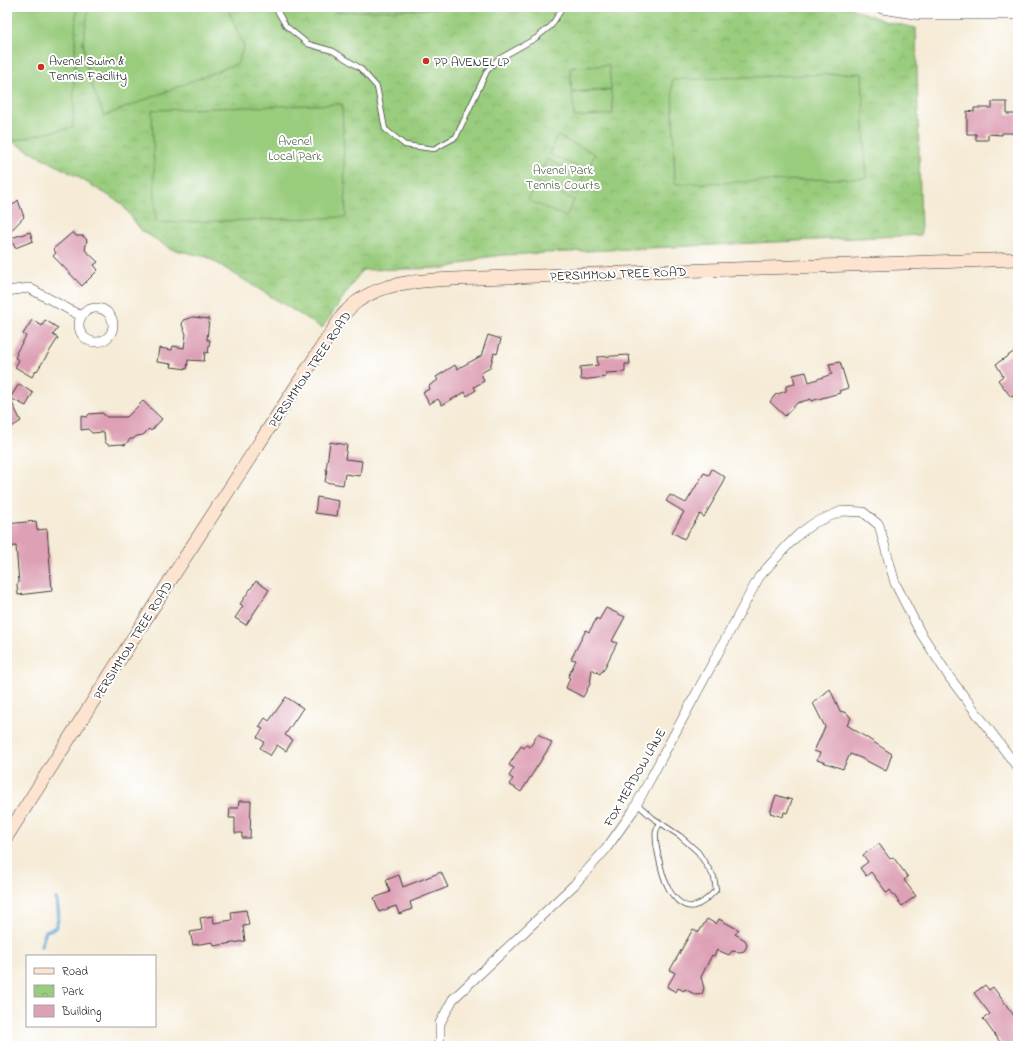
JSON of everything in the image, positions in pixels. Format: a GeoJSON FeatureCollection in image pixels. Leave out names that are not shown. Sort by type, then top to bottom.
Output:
{"type":"FeatureCollection","features":[{"type":"Feature","properties":{"kind":"main road","name":"PERSIMMON TREE ROAD"},"geometry":{"type":"LineString","coordinates":[[7,836],[180,565],[342,316],[357,301],[380,289],[409,282],[453,279],[1018,259]]}},
{"type":"Feature","properties":{"kind":"street"},"geometry":{"type":"LineString","coordinates":[[878,7],[882,9],[920,15],[957,11],[1018,15]]}},
{"type":"Feature","properties":{"kind":"street"},"geometry":{"type":"LineString","coordinates":[[7,291],[29,288],[81,316]]}},
{"type":"Feature","properties":{"kind":"street","name":"FOX MEADOW LANE"},"geometry":{"type":"LineString","coordinates":[[439,1045],[440,1023],[453,999],[574,885],[606,849],[637,804],[758,577],[799,534],[814,523],[842,512],[863,512],[879,526],[895,583],[920,632],[950,678],[1018,768]]}},
{"type":"Feature","properties":{"kind":"lane"},"geometry":{"type":"LineString","coordinates":[[275,7],[286,26],[308,44],[333,51],[360,68],[377,87],[385,129],[405,145],[434,150],[456,137],[487,71],[497,60],[536,38],[551,26],[563,7]]}},
{"type":"Feature","properties":{"kind":"lane"},"geometry":{"type":"LineString","coordinates":[[948,7],[957,11]]}},
{"type":"Feature","properties":{"kind":"lane"},"geometry":{"type":"LineString","coordinates":[[637,804],[653,818],[660,822],[680,836],[698,852],[714,877],[716,890],[706,900],[693,907],[682,905],[673,896],[666,884],[657,848],[656,830],[660,822]]}},
{"type":"Feature","properties":{"kind":"green space","name":"Avenel Swim & Tennis Facility"},"geometry":{"type":"Polygon","coordinates":[[[7,7],[76,7],[73,127],[11,141],[7,139],[7,7]]]}},
{"type":"Feature","properties":{"kind":"green space","name":"Avenel Local Park"},"geometry":{"type":"Polygon","coordinates":[[[76,7],[849,7],[884,21],[916,28],[921,235],[503,255],[481,258],[447,268],[362,270],[322,328],[207,257],[171,249],[141,230],[121,203],[76,176],[11,141],[72,127],[76,7]]]}},
{"type":"Feature","properties":{"kind":"green space"},"geometry":{"type":"Polygon","coordinates":[[[89,7],[227,7],[244,46],[238,63],[104,116],[88,75],[83,42],[89,7]]]}},
{"type":"Feature","properties":{"kind":"green space"},"geometry":{"type":"Polygon","coordinates":[[[336,7],[493,7],[336,12],[336,7]]]}},
{"type":"Feature","properties":{"kind":"green space"},"geometry":{"type":"Polygon","coordinates":[[[609,65],[611,89],[572,92],[570,68],[609,65]]]}},
{"type":"Feature","properties":{"kind":"green space"},"geometry":{"type":"Polygon","coordinates":[[[862,73],[866,178],[675,184],[672,80],[862,73]]]}},
{"type":"Feature","properties":{"kind":"green space"},"geometry":{"type":"Polygon","coordinates":[[[611,90],[613,114],[574,117],[572,93],[611,90]]]}},
{"type":"Feature","properties":{"kind":"green space"},"geometry":{"type":"Polygon","coordinates":[[[342,104],[346,217],[156,223],[152,110],[342,104]]]}},
{"type":"Feature","properties":{"kind":"green space"},"geometry":{"type":"Polygon","coordinates":[[[557,136],[595,154],[587,171],[549,154],[557,136]]]}},
{"type":"Feature","properties":{"kind":"green space","name":"Avenel Park Tennis Courts"},"geometry":{"type":"Polygon","coordinates":[[[547,159],[584,177],[576,194],[539,177],[547,159]]]}},
{"type":"Feature","properties":{"kind":"green space"},"geometry":{"type":"Polygon","coordinates":[[[537,182],[574,200],[566,217],[528,200],[537,182]]]}},
{"type":"Feature","properties":{"kind":"building"},"geometry":{"type":"Polygon","coordinates":[[[992,102],[1007,102],[1007,114],[1018,114],[1018,133],[1002,133],[1002,135],[988,134],[988,140],[976,140],[976,134],[967,134],[967,111],[974,112],[974,108],[992,108],[992,102]]]}},
{"type":"Feature","properties":{"kind":"building"},"geometry":{"type":"Polygon","coordinates":[[[7,198],[13,205],[18,200],[24,217],[7,235],[7,198]]]}},
{"type":"Feature","properties":{"kind":"building"},"geometry":{"type":"Polygon","coordinates":[[[30,232],[33,241],[15,248],[11,238],[30,232]]]}},
{"type":"Feature","properties":{"kind":"building"},"geometry":{"type":"Polygon","coordinates":[[[73,232],[76,236],[83,236],[87,240],[85,250],[98,262],[94,265],[98,270],[82,286],[53,256],[56,253],[53,249],[73,232]]]}},
{"type":"Feature","properties":{"kind":"building"},"geometry":{"type":"Polygon","coordinates":[[[193,317],[209,319],[207,340],[210,340],[208,353],[205,352],[204,361],[188,360],[187,369],[171,367],[172,364],[157,362],[159,348],[172,350],[173,346],[184,348],[186,334],[182,325],[183,320],[193,317]]]}},
{"type":"Feature","properties":{"kind":"building"},"geometry":{"type":"Polygon","coordinates":[[[32,320],[42,326],[45,320],[58,328],[53,335],[58,338],[32,377],[15,367],[19,360],[15,358],[16,353],[26,336],[23,334],[32,320]]]}},
{"type":"Feature","properties":{"kind":"building"},"geometry":{"type":"Polygon","coordinates":[[[488,335],[501,339],[497,354],[494,353],[490,368],[481,373],[484,381],[474,387],[476,390],[467,396],[465,392],[442,405],[438,399],[429,404],[423,392],[430,389],[429,386],[438,380],[436,377],[455,365],[457,369],[481,356],[488,335]]]}},
{"type":"Feature","properties":{"kind":"building"},"geometry":{"type":"Polygon","coordinates":[[[1015,351],[1018,356],[1018,393],[1011,397],[998,380],[1003,376],[996,364],[1015,351]]]}},
{"type":"Feature","properties":{"kind":"building"},"geometry":{"type":"Polygon","coordinates":[[[629,355],[630,364],[625,364],[625,372],[606,373],[606,377],[581,380],[580,367],[598,365],[597,357],[629,355]]]}},
{"type":"Feature","properties":{"kind":"building"},"geometry":{"type":"Polygon","coordinates":[[[840,362],[848,388],[839,391],[840,393],[811,401],[811,399],[797,403],[785,416],[770,402],[775,395],[786,391],[786,386],[795,384],[793,375],[806,372],[809,382],[832,374],[829,364],[840,362]]]}},
{"type":"Feature","properties":{"kind":"building"},"geometry":{"type":"Polygon","coordinates":[[[19,384],[33,393],[26,406],[10,398],[19,384]]]}},
{"type":"Feature","properties":{"kind":"building"},"geometry":{"type":"Polygon","coordinates":[[[7,393],[21,421],[7,430],[7,393]]]}},
{"type":"Feature","properties":{"kind":"building"},"geometry":{"type":"Polygon","coordinates":[[[143,401],[162,419],[151,431],[149,429],[143,435],[130,439],[125,445],[108,445],[105,442],[104,432],[92,433],[88,429],[81,430],[81,416],[87,417],[89,414],[102,413],[107,417],[127,417],[143,401]]]}},
{"type":"Feature","properties":{"kind":"building"},"geometry":{"type":"Polygon","coordinates":[[[330,442],[347,445],[345,459],[362,461],[360,476],[345,474],[343,485],[325,482],[330,442]]]}},
{"type":"Feature","properties":{"kind":"building"},"geometry":{"type":"Polygon","coordinates":[[[712,469],[725,477],[722,483],[723,484],[704,517],[700,514],[684,539],[672,532],[684,512],[666,501],[670,495],[686,503],[704,473],[709,475],[712,469]]]}},
{"type":"Feature","properties":{"kind":"building"},"geometry":{"type":"Polygon","coordinates":[[[317,497],[339,501],[337,516],[315,513],[317,497]]]}},
{"type":"Feature","properties":{"kind":"building"},"geometry":{"type":"Polygon","coordinates":[[[36,521],[37,530],[47,529],[52,591],[18,595],[17,584],[19,583],[16,546],[7,547],[7,524],[36,521]]]}},
{"type":"Feature","properties":{"kind":"building"},"geometry":{"type":"Polygon","coordinates":[[[256,581],[269,590],[246,625],[235,618],[243,606],[240,604],[256,581]]]}},
{"type":"Feature","properties":{"kind":"building"},"geometry":{"type":"Polygon","coordinates":[[[606,608],[625,617],[612,641],[617,643],[603,671],[600,674],[592,669],[590,684],[583,697],[566,688],[570,678],[568,677],[576,660],[571,659],[586,630],[589,632],[597,618],[599,620],[606,608]]]}},
{"type":"Feature","properties":{"kind":"building"},"geometry":{"type":"Polygon","coordinates":[[[830,689],[840,711],[847,713],[851,718],[847,725],[892,754],[886,771],[850,754],[843,769],[817,760],[820,753],[814,751],[825,727],[813,703],[830,689]]]}},
{"type":"Feature","properties":{"kind":"building"},"geometry":{"type":"Polygon","coordinates":[[[286,697],[303,708],[285,735],[293,740],[286,751],[277,745],[270,756],[260,748],[264,742],[257,737],[263,729],[259,727],[265,718],[269,721],[286,697]]]}},
{"type":"Feature","properties":{"kind":"building"},"geometry":{"type":"Polygon","coordinates":[[[538,734],[552,743],[521,792],[509,784],[513,779],[509,776],[514,768],[509,765],[521,746],[524,748],[526,745],[530,747],[538,734]]]}},
{"type":"Feature","properties":{"kind":"building"},"geometry":{"type":"Polygon","coordinates":[[[776,795],[792,800],[787,813],[784,812],[783,817],[770,813],[776,795]]]}},
{"type":"Feature","properties":{"kind":"building"},"geometry":{"type":"Polygon","coordinates":[[[239,801],[251,801],[250,838],[242,838],[242,833],[235,833],[235,818],[229,818],[230,808],[238,808],[239,801]]]}},
{"type":"Feature","properties":{"kind":"building"},"geometry":{"type":"Polygon","coordinates":[[[879,844],[890,859],[893,857],[908,877],[904,880],[916,896],[902,906],[890,890],[887,893],[871,872],[866,876],[860,868],[868,862],[863,855],[879,844]]]}},
{"type":"Feature","properties":{"kind":"building"},"geometry":{"type":"Polygon","coordinates":[[[441,872],[448,887],[410,902],[412,909],[399,914],[396,906],[379,912],[374,898],[390,892],[386,880],[399,875],[403,887],[441,872]]]}},
{"type":"Feature","properties":{"kind":"building"},"geometry":{"type":"Polygon","coordinates":[[[246,910],[249,925],[243,926],[245,941],[214,946],[213,942],[193,945],[190,932],[202,930],[200,918],[213,916],[214,923],[232,920],[231,912],[246,910]]]}},
{"type":"Feature","properties":{"kind":"building"},"geometry":{"type":"Polygon","coordinates":[[[707,919],[716,924],[719,919],[739,930],[735,934],[745,940],[747,944],[746,948],[744,951],[740,952],[732,951],[729,955],[717,950],[714,956],[712,955],[701,977],[704,988],[702,994],[696,995],[685,989],[684,991],[678,988],[676,992],[667,987],[675,973],[670,970],[693,929],[699,932],[707,919]]]}},
{"type":"Feature","properties":{"kind":"building"},"geometry":{"type":"Polygon","coordinates":[[[985,985],[989,990],[993,987],[1018,1021],[1018,1040],[1010,1046],[1003,1046],[983,1019],[990,1014],[974,993],[985,985]]]}},
{"type":"Feature","properties":{"kind":"waterway"},"geometry":{"type":"LineString","coordinates":[[41,946],[46,931],[55,928],[58,921],[58,907],[56,899]]}},
{"type":"Feature","properties":{"kind":"place","name":"PP AVENEL LP"},"geometry":{"type":"Point","coordinates":[426,61]}},
{"type":"Feature","properties":{"kind":"place","name":"Avenel Swim & Tennis Facility"},"geometry":{"type":"Point","coordinates":[41,67]}}]}
